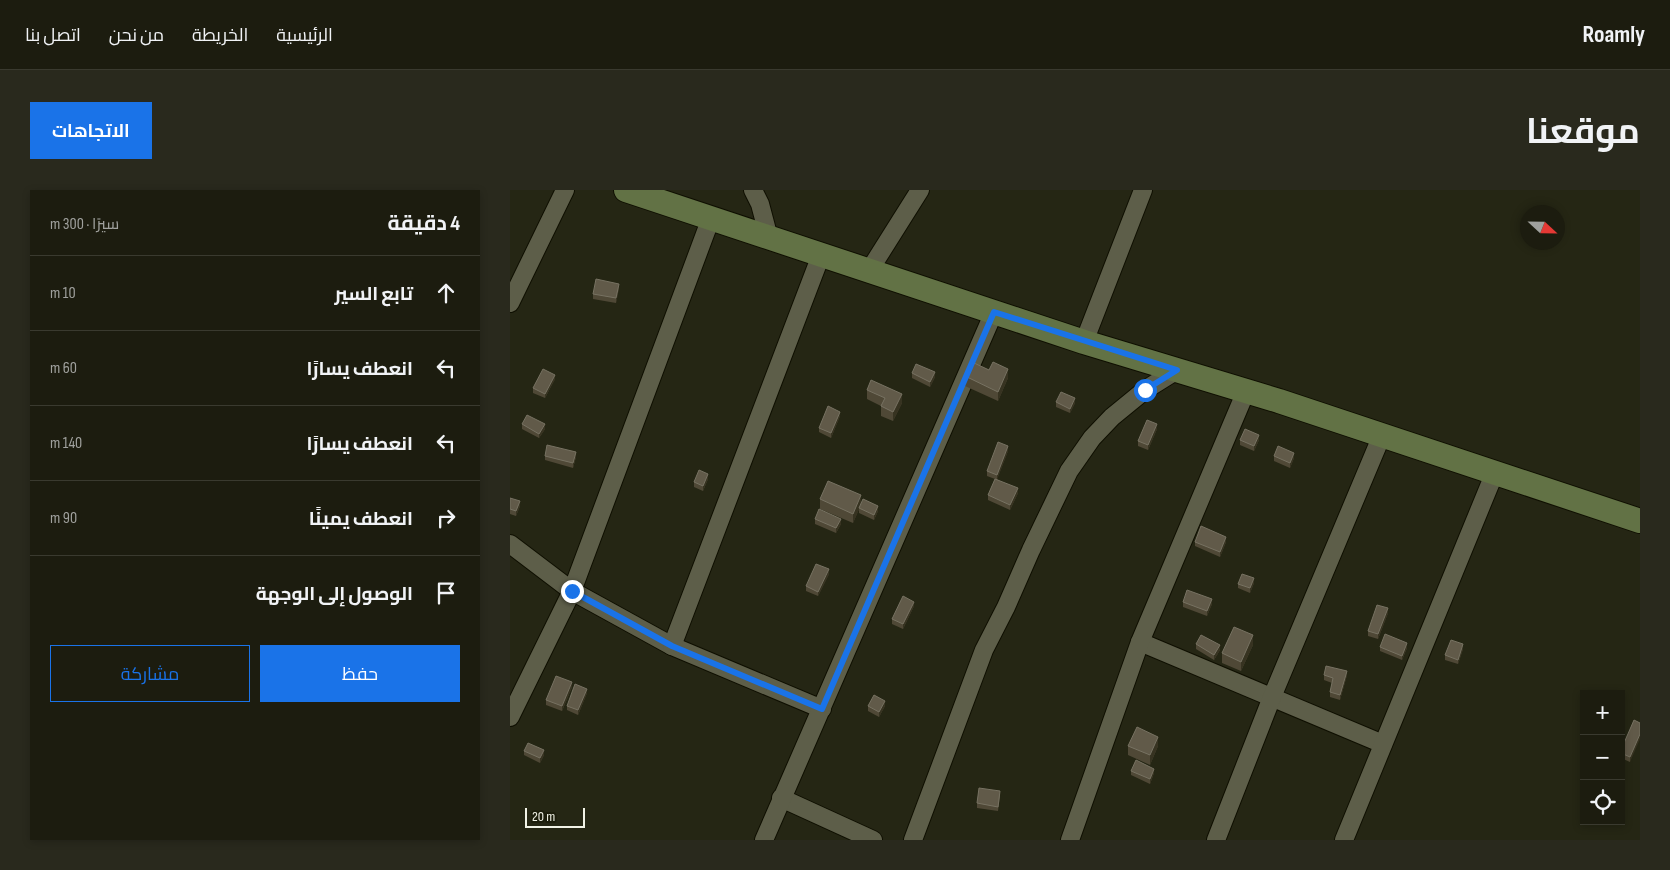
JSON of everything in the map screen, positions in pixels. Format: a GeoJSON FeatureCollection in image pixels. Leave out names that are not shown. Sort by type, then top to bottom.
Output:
{"type":"FeatureCollection","features":[{"type":"Feature","properties":{"kind":"main road"},"geometry":{"type":"LineString","coordinates":[[626,190],[1084,342],[1246,391],[1640,521]]}},
{"type":"Feature","properties":{"kind":"street"},"geometry":{"type":"LineString","coordinates":[[510,304],[565,190]]}},
{"type":"Feature","properties":{"kind":"street"},"geometry":{"type":"LineString","coordinates":[[753,190],[760,204],[770,238]]}},
{"type":"Feature","properties":{"kind":"street"},"geometry":{"type":"LineString","coordinates":[[868,271],[920,190]]}},
{"type":"Feature","properties":{"kind":"street"},"geometry":{"type":"LineString","coordinates":[[1084,342],[1143,190]]}},
{"type":"Feature","properties":{"kind":"street"},"geometry":{"type":"LineString","coordinates":[[510,717],[572,591],[711,218]]}},
{"type":"Feature","properties":{"kind":"street"},"geometry":{"type":"LineString","coordinates":[[672,646],[821,255]]}},
{"type":"Feature","properties":{"kind":"street"},"geometry":{"type":"LineString","coordinates":[[764,840],[994,312]]}},
{"type":"Feature","properties":{"kind":"street"},"geometry":{"type":"LineString","coordinates":[[913,840],[984,650],[1069,471],[1092,438],[1112,417],[1145,390],[1177,370]]}},
{"type":"Feature","properties":{"kind":"street"},"geometry":{"type":"LineString","coordinates":[[1070,840],[1140,642],[1246,391]]}},
{"type":"Feature","properties":{"kind":"street"},"geometry":{"type":"LineString","coordinates":[[1216,840],[1272,697],[1382,435]]}},
{"type":"Feature","properties":{"kind":"street"},"geometry":{"type":"LineString","coordinates":[[1344,840],[1494,472]]}},
{"type":"Feature","properties":{"kind":"street"},"geometry":{"type":"LineString","coordinates":[[510,544],[572,591],[672,646],[822,709]]}},
{"type":"Feature","properties":{"kind":"street"},"geometry":{"type":"LineString","coordinates":[[1140,642],[1383,744]]}},
{"type":"Feature","properties":{"kind":"street"},"geometry":{"type":"LineString","coordinates":[[781,798],[873,840]]}},
{"type":"Feature","properties":{"kind":"building"},"geometry":{"type":"Polygon","coordinates":[[[596,279],[619,284],[616,298],[593,294],[596,279]]]}},
{"type":"Feature","properties":{"kind":"building"},"geometry":{"type":"Polygon","coordinates":[[[972,362],[989,370],[993,362],[1008,369],[998,392],[965,376],[972,362]]]}},
{"type":"Feature","properties":{"kind":"building"},"geometry":{"type":"Polygon","coordinates":[[[916,364],[935,372],[930,382],[912,373],[916,364]]]}},
{"type":"Feature","properties":{"kind":"building"},"geometry":{"type":"Polygon","coordinates":[[[543,369],[555,375],[545,394],[533,388],[543,369]]]}},
{"type":"Feature","properties":{"kind":"building"},"geometry":{"type":"Polygon","coordinates":[[[871,380],[902,394],[893,412],[881,406],[885,398],[867,390],[871,380]]]}},
{"type":"Feature","properties":{"kind":"building"},"geometry":{"type":"Polygon","coordinates":[[[1061,392],[1075,398],[1070,409],[1056,402],[1061,392]]]}},
{"type":"Feature","properties":{"kind":"building"},"geometry":{"type":"Polygon","coordinates":[[[828,406],[840,412],[831,433],[819,428],[828,406]]]}},
{"type":"Feature","properties":{"kind":"building"},"geometry":{"type":"Polygon","coordinates":[[[527,415],[545,424],[539,434],[522,424],[527,415]]]}},
{"type":"Feature","properties":{"kind":"building"},"geometry":{"type":"Polygon","coordinates":[[[1147,420],[1157,424],[1148,445],[1138,441],[1147,420]]]}},
{"type":"Feature","properties":{"kind":"building"},"geometry":{"type":"Polygon","coordinates":[[[1245,429],[1259,435],[1254,446],[1240,440],[1245,429]]]}},
{"type":"Feature","properties":{"kind":"building"},"geometry":{"type":"Polygon","coordinates":[[[998,442],[1008,446],[997,475],[987,471],[998,442]]]}},
{"type":"Feature","properties":{"kind":"building"},"geometry":{"type":"Polygon","coordinates":[[[547,445],[576,452],[573,463],[545,456],[547,445]]]}},
{"type":"Feature","properties":{"kind":"building"},"geometry":{"type":"Polygon","coordinates":[[[1278,446],[1294,453],[1290,463],[1274,456],[1278,446]]]}},
{"type":"Feature","properties":{"kind":"building"},"geometry":{"type":"Polygon","coordinates":[[[699,470],[708,474],[703,486],[694,482],[699,470]]]}},
{"type":"Feature","properties":{"kind":"building"},"geometry":{"type":"Polygon","coordinates":[[[995,479],[1018,488],[1010,505],[988,495],[995,479]]]}},
{"type":"Feature","properties":{"kind":"building"},"geometry":{"type":"Polygon","coordinates":[[[828,481],[861,495],[853,514],[820,499],[828,481]]]}},
{"type":"Feature","properties":{"kind":"building"},"geometry":{"type":"Polygon","coordinates":[[[510,498],[520,501],[516,511],[510,509],[510,498]]]}},
{"type":"Feature","properties":{"kind":"building"},"geometry":{"type":"Polygon","coordinates":[[[863,499],[878,506],[874,515],[859,508],[863,499]]]}},
{"type":"Feature","properties":{"kind":"building"},"geometry":{"type":"Polygon","coordinates":[[[819,509],[841,519],[836,528],[815,519],[819,509]]]}},
{"type":"Feature","properties":{"kind":"building"},"geometry":{"type":"Polygon","coordinates":[[[1201,526],[1226,537],[1220,552],[1195,542],[1201,526]]]}},
{"type":"Feature","properties":{"kind":"building"},"geometry":{"type":"Polygon","coordinates":[[[816,564],[829,569],[818,592],[806,586],[816,564]]]}},
{"type":"Feature","properties":{"kind":"building"},"geometry":{"type":"Polygon","coordinates":[[[1242,574],[1254,578],[1250,588],[1238,584],[1242,574]]]}},
{"type":"Feature","properties":{"kind":"building"},"geometry":{"type":"Polygon","coordinates":[[[1187,590],[1212,599],[1207,611],[1183,602],[1187,590]]]}},
{"type":"Feature","properties":{"kind":"building"},"geometry":{"type":"Polygon","coordinates":[[[903,596],[914,602],[903,624],[892,619],[903,596]]]}},
{"type":"Feature","properties":{"kind":"building"},"geometry":{"type":"Polygon","coordinates":[[[1377,605],[1388,608],[1378,634],[1368,631],[1377,605]]]}},
{"type":"Feature","properties":{"kind":"building"},"geometry":{"type":"Polygon","coordinates":[[[1234,627],[1253,635],[1241,662],[1222,653],[1234,627]]]}},
{"type":"Feature","properties":{"kind":"building"},"geometry":{"type":"Polygon","coordinates":[[[1385,634],[1407,643],[1402,656],[1380,647],[1385,634]]]}},
{"type":"Feature","properties":{"kind":"building"},"geometry":{"type":"Polygon","coordinates":[[[1201,635],[1220,645],[1214,655],[1196,644],[1201,635]]]}},
{"type":"Feature","properties":{"kind":"building"},"geometry":{"type":"Polygon","coordinates":[[[1451,640],[1463,644],[1458,660],[1445,655],[1451,640]]]}},
{"type":"Feature","properties":{"kind":"building"},"geometry":{"type":"Polygon","coordinates":[[[1326,666],[1347,671],[1340,695],[1330,692],[1333,678],[1324,675],[1326,666]]]}},
{"type":"Feature","properties":{"kind":"building"},"geometry":{"type":"Polygon","coordinates":[[[556,676],[572,682],[562,706],[546,700],[556,676]]]}},
{"type":"Feature","properties":{"kind":"building"},"geometry":{"type":"Polygon","coordinates":[[[575,684],[587,689],[578,710],[567,706],[575,684]]]}},
{"type":"Feature","properties":{"kind":"building"},"geometry":{"type":"Polygon","coordinates":[[[874,695],[885,701],[879,712],[868,706],[874,695]]]}},
{"type":"Feature","properties":{"kind":"building"},"geometry":{"type":"Polygon","coordinates":[[[1634,720],[1640,723],[1640,734],[1630,757],[1625,755],[1625,741],[1634,720]]]}},
{"type":"Feature","properties":{"kind":"building"},"geometry":{"type":"Polygon","coordinates":[[[1137,727],[1158,737],[1150,755],[1128,746],[1137,727]]]}},
{"type":"Feature","properties":{"kind":"building"},"geometry":{"type":"Polygon","coordinates":[[[528,743],[544,750],[540,758],[524,751],[528,743]]]}},
{"type":"Feature","properties":{"kind":"building"},"geometry":{"type":"Polygon","coordinates":[[[1136,760],[1154,769],[1150,779],[1131,771],[1136,760]]]}},
{"type":"Feature","properties":{"kind":"building"},"geometry":{"type":"Polygon","coordinates":[[[979,788],[1000,791],[998,807],[977,803],[979,788]]]}},
{"type":"Feature","properties":{"kind":"route"},"geometry":{"type":"LineString","coordinates":[[572,591],[672,646],[822,709],[994,312],[1177,370],[1145,390]]}}]}
